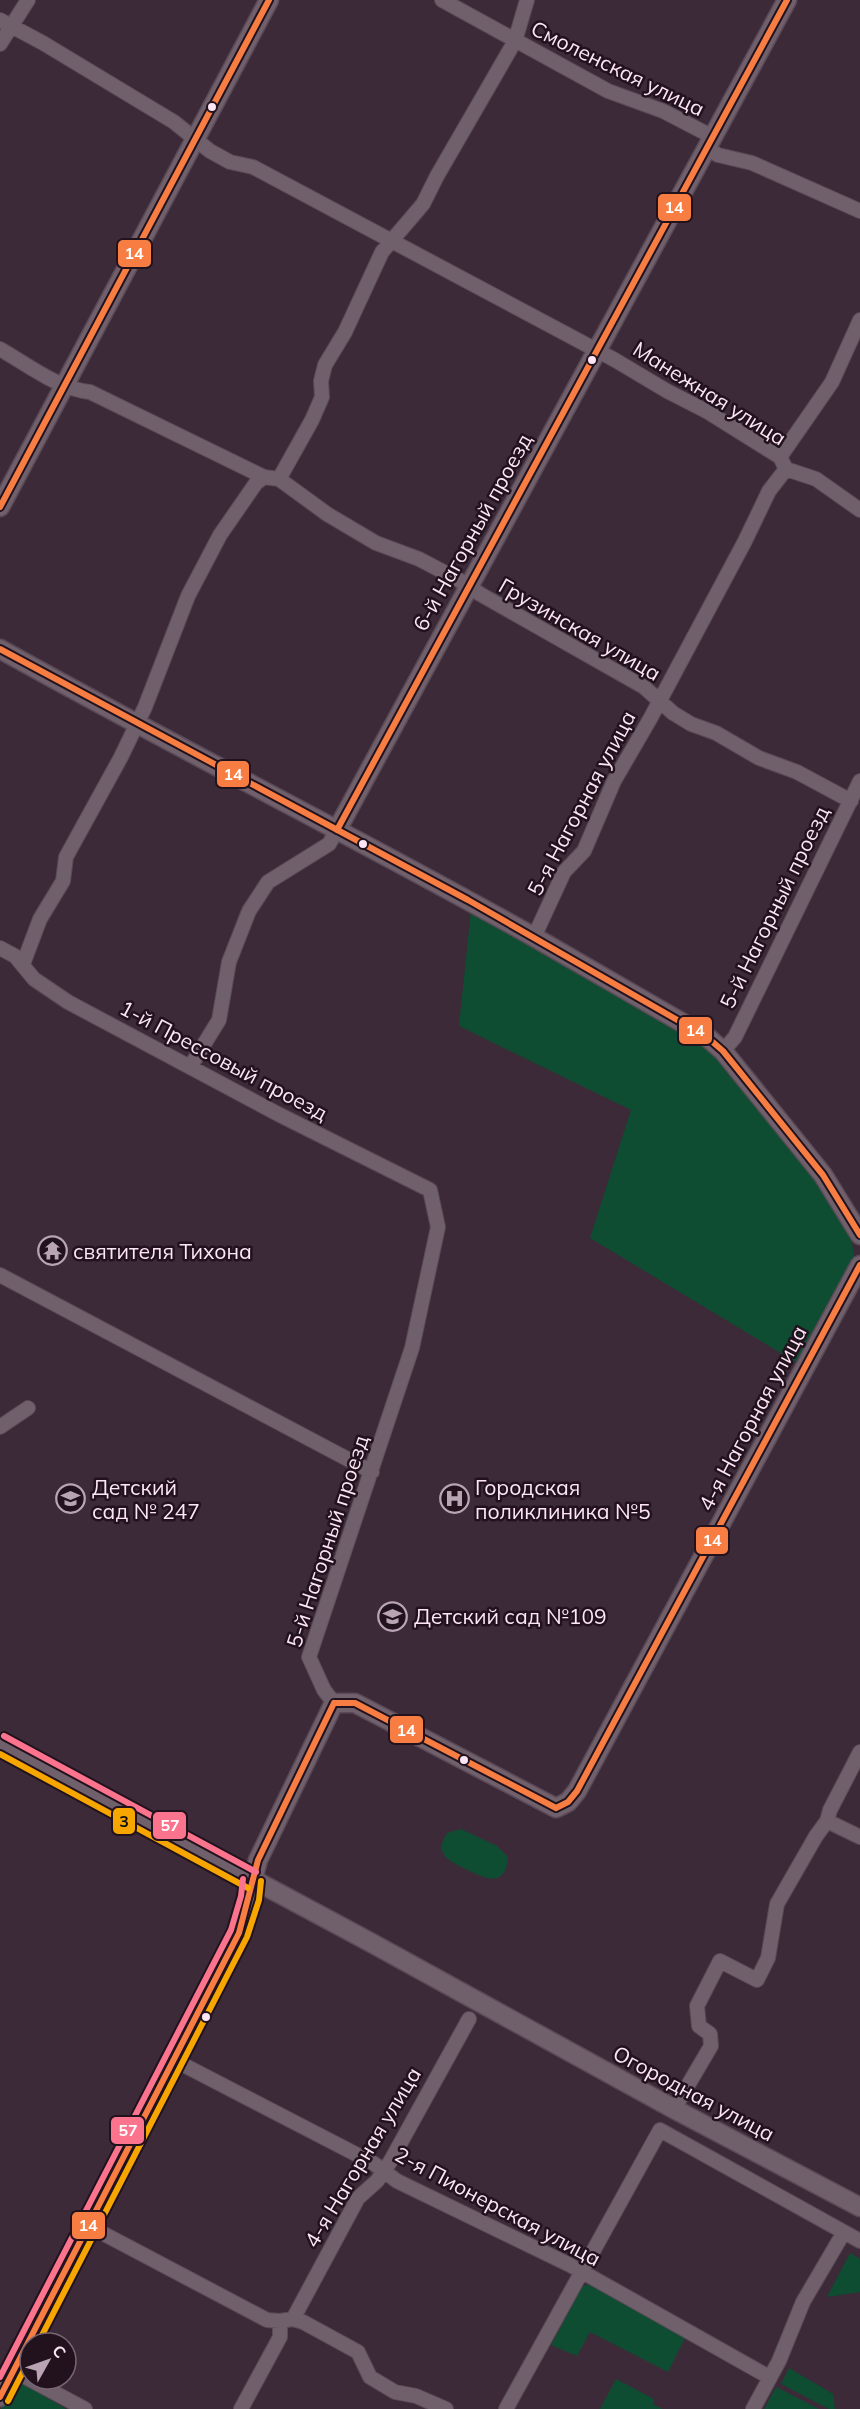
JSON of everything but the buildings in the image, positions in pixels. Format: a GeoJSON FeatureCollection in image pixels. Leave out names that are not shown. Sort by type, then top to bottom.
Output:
{"type":"FeatureCollection","features":[{"type":"Feature","properties":{"kind":"street"},"geometry":{"type":"LineString","coordinates":[[0,44],[13,27],[28,0]]}},
{"type":"Feature","properties":{"kind":"street"},"geometry":{"type":"LineString","coordinates":[[0,507],[269,0]]}},
{"type":"Feature","properties":{"kind":"street","name":"Смоленская улица"},"geometry":{"type":"LineString","coordinates":[[442,0],[608,91],[663,111],[710,143],[718,155],[752,163],[860,211]]}},
{"type":"Feature","properties":{"kind":"street"},"geometry":{"type":"LineString","coordinates":[[0,349],[63,385],[75,390],[90,392],[264,477],[279,478],[312,420],[322,397],[321,381],[326,366],[345,332],[382,252],[423,204],[514,41],[526,0]]}},
{"type":"Feature","properties":{"kind":"street","name":"6-й Нагорный проезд"},"geometry":{"type":"LineString","coordinates":[[190,1067],[219,1020],[229,962],[249,911],[268,882],[329,844],[787,0]]}},
{"type":"Feature","properties":{"kind":"street","name":"Манежная улица"},"geometry":{"type":"LineString","coordinates":[[0,20],[43,43],[174,122],[210,152],[230,162],[253,168],[708,412],[783,463],[816,479],[860,510]]}},
{"type":"Feature","properties":{"kind":"street","name":"5-я Нагорная улица"},"geometry":{"type":"LineString","coordinates":[[534,937],[564,872],[584,851],[614,781],[745,541],[783,463],[832,382],[860,320]]}},
{"type":"Feature","properties":{"kind":"street"},"geometry":{"type":"LineString","coordinates":[[23,964],[40,919],[63,881],[66,857],[137,725],[188,596],[220,535],[256,483],[264,477]]}},
{"type":"Feature","properties":{"kind":"street","name":"Грузинская улица"},"geometry":{"type":"LineString","coordinates":[[279,478],[327,514],[366,537],[419,559],[644,687],[691,724],[716,733],[759,758],[797,772],[851,801]]}},
{"type":"Feature","properties":{"kind":"street"},"geometry":{"type":"LineString","coordinates":[[0,649],[137,725],[534,937],[707,1037],[723,1052],[823,1175],[860,1235]]}},
{"type":"Feature","properties":{"kind":"street","name":"5-й Нагорный проезд"},"geometry":{"type":"LineString","coordinates":[[723,1052],[735,1037],[859,785]]}},
{"type":"Feature","properties":{"kind":"street","name":"1-й Прессовый проезд"},"geometry":{"type":"LineString","coordinates":[[0,948],[15,956],[34,979],[68,1002],[278,1114],[417,1182],[430,1190],[432,1199]]}},
{"type":"Feature","properties":{"kind":"street","name":"5-й Нагорный проезд"},"geometry":{"type":"LineString","coordinates":[[334,1703],[324,1690],[309,1657],[412,1348],[438,1227],[432,1199]]}},
{"type":"Feature","properties":{"kind":"street","name":"4-я Нагорная улица"},"geometry":{"type":"LineString","coordinates":[[334,1703],[355,1703],[556,1808],[568,1802],[577,1791],[860,1265]]}},
{"type":"Feature","properties":{"kind":"street"},"geometry":{"type":"LineString","coordinates":[[0,1275],[372,1472]]}},
{"type":"Feature","properties":{"kind":"street"},"geometry":{"type":"LineString","coordinates":[[0,1427],[28,1408]]}},
{"type":"Feature","properties":{"kind":"street"},"geometry":{"type":"LineString","coordinates":[[0,2397],[239,1933],[247,1911],[258,1860],[334,1703]]}},
{"type":"Feature","properties":{"kind":"street","name":"Огородная улица"},"geometry":{"type":"LineString","coordinates":[[0,1744],[674,2109],[860,2207]]}},
{"type":"Feature","properties":{"kind":"street"},"geometry":{"type":"LineString","coordinates":[[674,2109],[711,2046],[711,2034],[699,2026],[697,2006],[720,1961],[757,1980],[768,1958],[777,1904],[827,1821],[830,1810],[860,1752]]}},
{"type":"Feature","properties":{"kind":"street"},"geometry":{"type":"LineString","coordinates":[[827,1821],[860,1837]]}},
{"type":"Feature","properties":{"kind":"street","name":"4-я Нагорная улица"},"geometry":{"type":"LineString","coordinates":[[241,2409],[287,2320],[358,2198],[377,2181],[384,2171],[469,2019]]}},
{"type":"Feature","properties":{"kind":"street","name":"2-я Пионерская улица"},"geometry":{"type":"LineString","coordinates":[[174,2060],[373,2163],[397,2181],[583,2273],[769,2377]]}},
{"type":"Feature","properties":{"kind":"street"},"geometry":{"type":"LineString","coordinates":[[506,2409],[660,2130],[860,2241]]}},
{"type":"Feature","properties":{"kind":"street"},"geometry":{"type":"LineString","coordinates":[[89,2226],[267,2320],[287,2320],[358,2352],[370,2377],[395,2392],[416,2396],[446,2409]]}},
{"type":"Feature","properties":{"kind":"street"},"geometry":{"type":"LineString","coordinates":[[753,2409],[779,2361],[803,2302],[844,2232]]}},
{"type":"Feature","properties":{"kind":"street"},"geometry":{"type":"LineString","coordinates":[[14,2371],[85,2409]]}},
{"type":"Feature","properties":{"kind":"green space"},"geometry":{"type":"Polygon","coordinates":[[[471,910],[699,1041],[721,1060],[820,1179],[850,1235],[854,1253],[851,1270],[799,1364],[590,1238],[631,1110],[459,1026],[471,910]]]}},
{"type":"Feature","properties":{"kind":"green space"},"geometry":{"type":"Polygon","coordinates":[[[461,1829],[497,1846],[508,1857],[504,1873],[499,1877],[488,1878],[446,1858],[442,1846],[447,1833],[461,1829]]]}},
{"type":"Feature","properties":{"kind":"green space"},"geometry":{"type":"Polygon","coordinates":[[[850,2253],[860,2259],[860,2292],[827,2297],[850,2253]]]}},
{"type":"Feature","properties":{"kind":"green space"},"geometry":{"type":"Polygon","coordinates":[[[591,2283],[686,2336],[668,2372],[590,2332],[577,2356],[551,2345],[582,2287],[591,2283]]]}},
{"type":"Feature","properties":{"kind":"green space"},"geometry":{"type":"Polygon","coordinates":[[[789,2368],[833,2394],[835,2409],[829,2409],[781,2384],[789,2368]]]}},
{"type":"Feature","properties":{"kind":"green space"},"geometry":{"type":"Polygon","coordinates":[[[616,2379],[654,2399],[653,2404],[663,2409],[600,2409],[616,2379]]]}},
{"type":"Feature","properties":{"kind":"green space"},"geometry":{"type":"Polygon","coordinates":[[[18,2384],[18,2391],[36,2391],[66,2409],[1,2409],[13,2386],[18,2384]]]}},
{"type":"Feature","properties":{"kind":"green space"},"geometry":{"type":"Polygon","coordinates":[[[776,2387],[819,2409],[764,2409],[776,2387]]]}},
{"type":"Feature","properties":{"kind":"transit line","name":"14"},"geometry":{"type":"LineString","coordinates":[[0,507],[269,0]]}},
{"type":"Feature","properties":{"kind":"transit line","name":"14"},"geometry":{"type":"LineString","coordinates":[[337,830],[787,0]]}},
{"type":"Feature","properties":{"kind":"transit line","name":"14"},"geometry":{"type":"LineString","coordinates":[[0,649],[468,900],[707,1037],[723,1051],[823,1175],[860,1235]]}},
{"type":"Feature","properties":{"kind":"transit line","name":"14"},"geometry":{"type":"LineString","coordinates":[[556,1808],[568,1802],[577,1791],[860,1265]]}},
{"type":"Feature","properties":{"kind":"transit line","name":"14"},"geometry":{"type":"LineString","coordinates":[[334,1703],[355,1703],[556,1808]]}},
{"type":"Feature","properties":{"kind":"transit line","name":"14"},"geometry":{"type":"LineString","coordinates":[[0,2397],[239,1933],[258,1860],[334,1703]]}},
{"type":"Feature","properties":{"kind":"transit line","name":"57"},"geometry":{"type":"LineString","coordinates":[[4,1736],[256,1872]]}},
{"type":"Feature","properties":{"kind":"transit line","name":"3"},"geometry":{"type":"LineString","coordinates":[[0,1754],[248,1888]]}},
{"type":"Feature","properties":{"kind":"transit line","name":"57"},"geometry":{"type":"LineString","coordinates":[[0,2377],[231,1930],[241,1896],[243,1879]]}},
{"type":"Feature","properties":{"kind":"transit line","name":"3"},"geometry":{"type":"LineString","coordinates":[[44,2331],[247,1937],[259,1900],[261,1881]]}},
{"type":"Feature","properties":{"kind":"transit line","name":"3"},"geometry":{"type":"LineString","coordinates":[[8,2401],[18,2381]]}},
{"type":"Feature","properties":{"kind":"place","name":"святителя Тихона"},"geometry":{"type":"Point","coordinates":[52,1251]}},
{"type":"Feature","properties":{"kind":"place","name":"Детский сад № 247"},"geometry":{"type":"Point","coordinates":[71,1499]}},
{"type":"Feature","properties":{"kind":"place","name":"Городская поликлиника №5"},"geometry":{"type":"Point","coordinates":[454,1499]}},
{"type":"Feature","properties":{"kind":"place","name":"Детский сад №109"},"geometry":{"type":"Point","coordinates":[393,1616]}}]}
